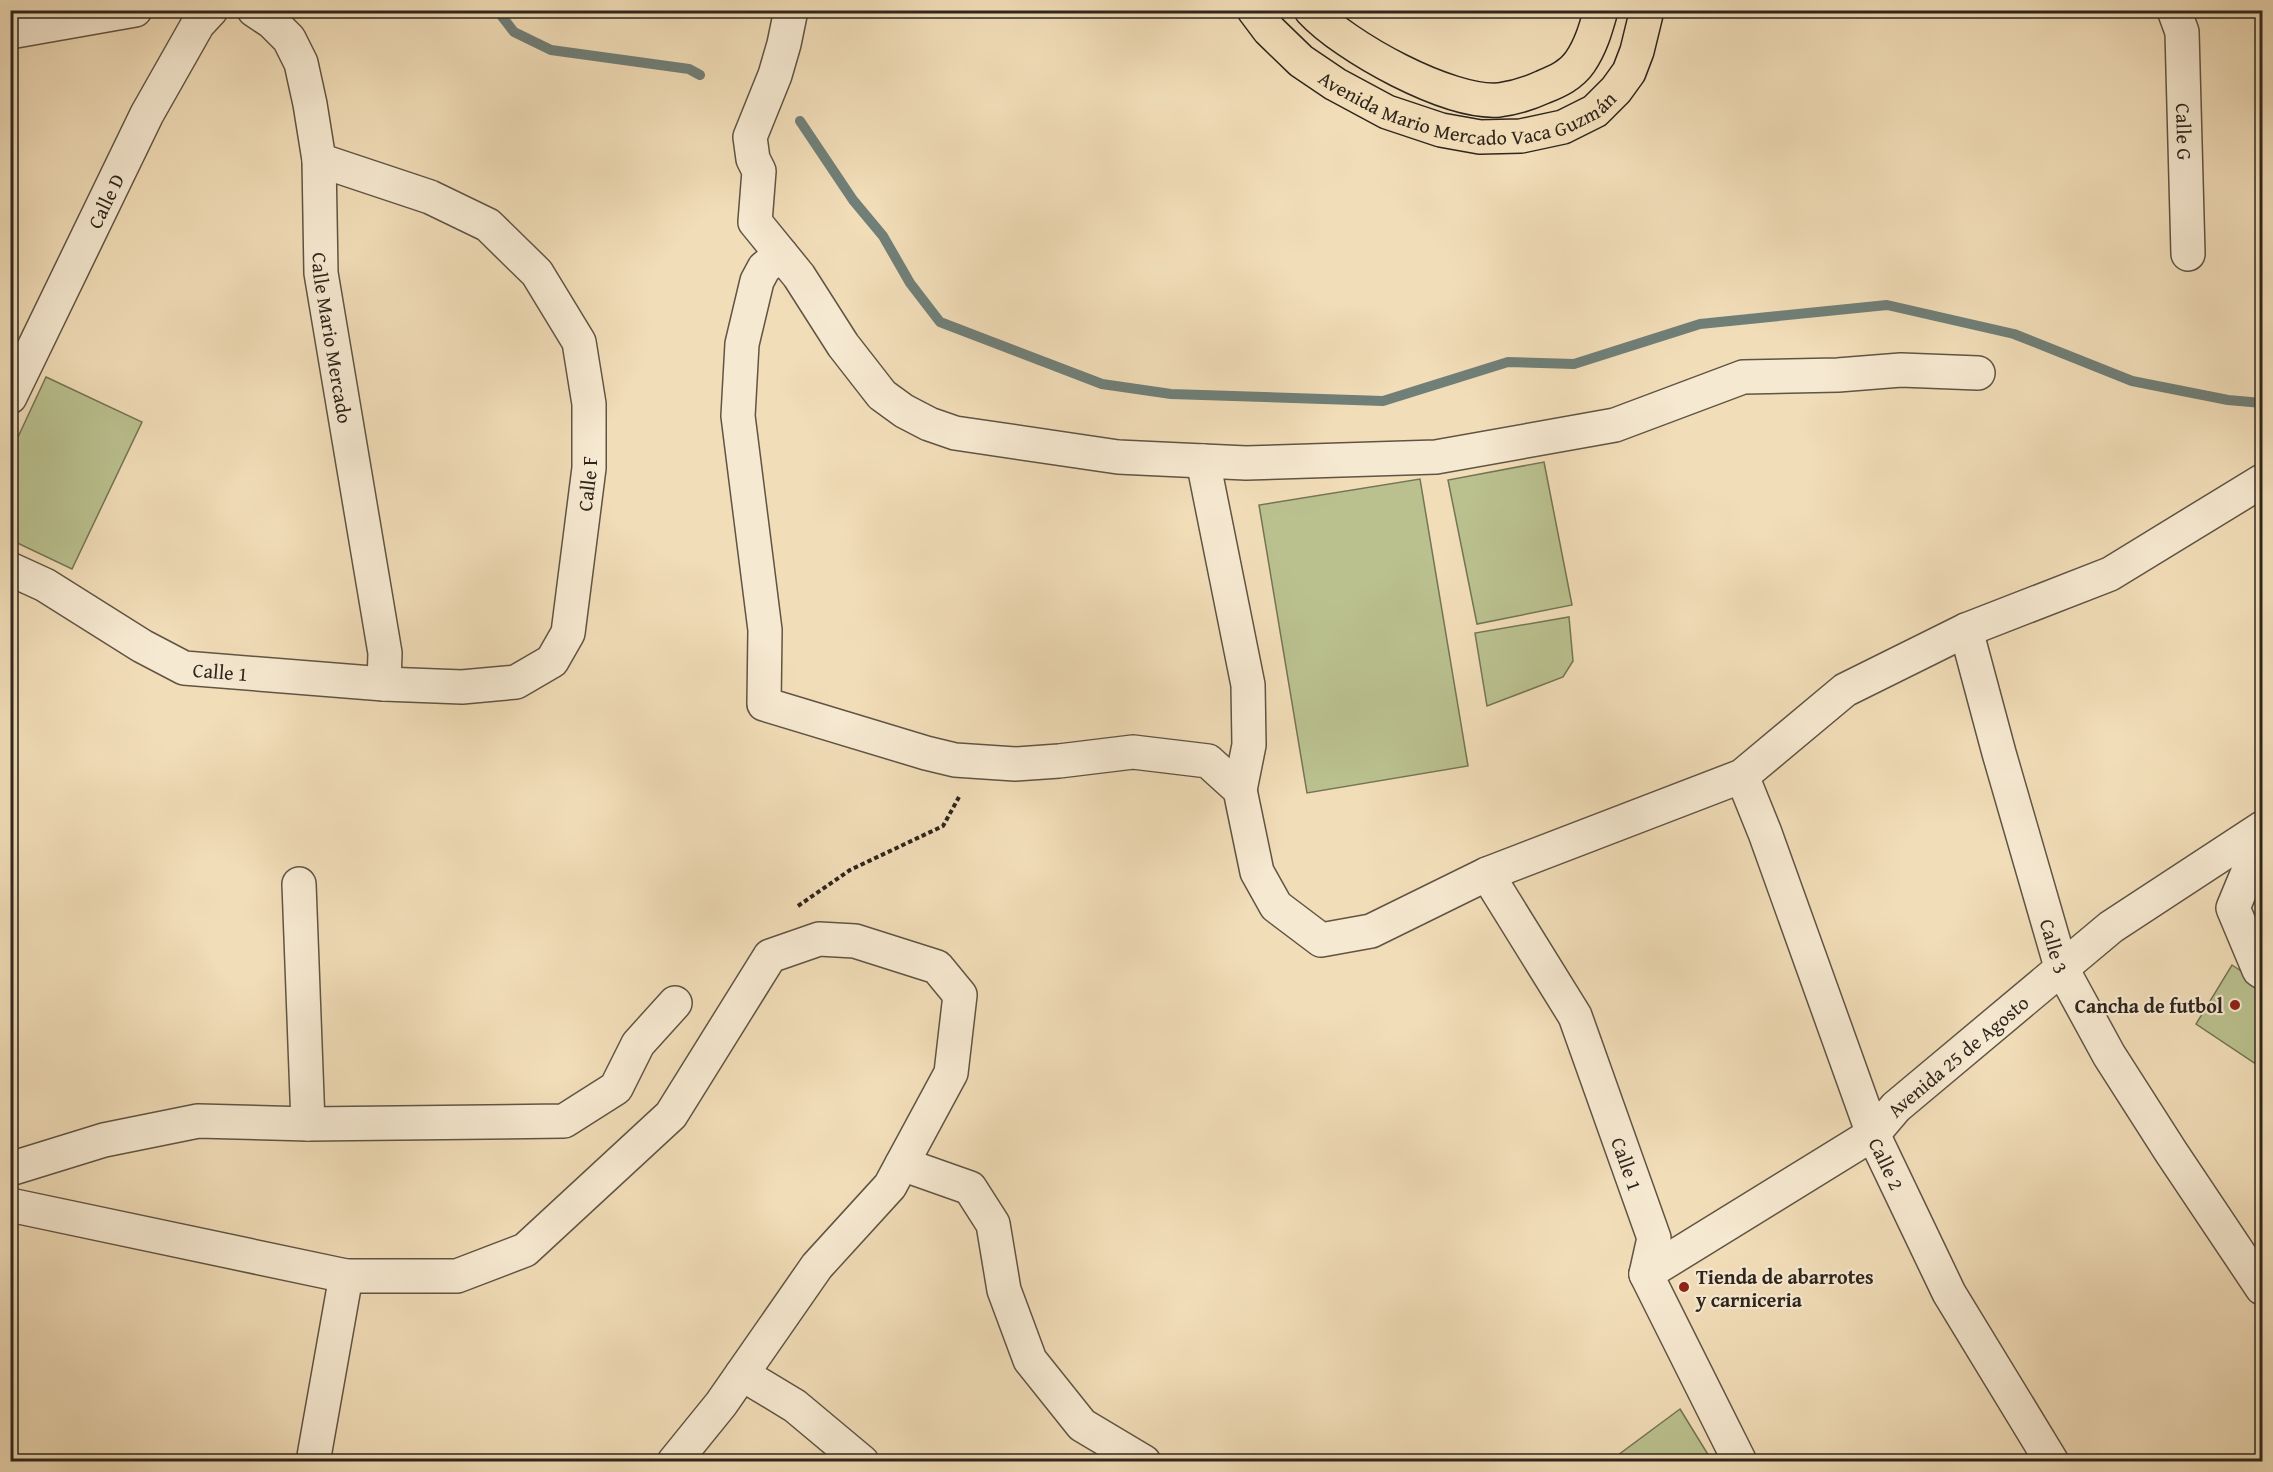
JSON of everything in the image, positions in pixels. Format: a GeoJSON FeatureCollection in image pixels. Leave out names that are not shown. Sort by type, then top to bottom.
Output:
{"type":"FeatureCollection","features":[{"type":"Feature","properties":{"kind":"main road","name":"Avenida Mario Mercado Vaca Guzmán"},"geometry":{"type":"LineString","coordinates":[[1254,10],[1269,30],[1301,62],[1335,84],[1387,112],[1441,130],[1480,137],[1521,136],[1563,127],[1595,111],[1616,90],[1629,72],[1637,51],[1647,10]]}},
{"type":"Feature","properties":{"kind":"main road","name":"Avenida Mario Mercado Vaca Guzmán"},"geometry":{"type":"LineString","coordinates":[[1311,10],[1359,48],[1402,72],[1455,94],[1498,100],[1528,93],[1562,80],[1580,62],[1594,37],[1601,10]]}},
{"type":"Feature","properties":{"kind":"street"},"geometry":{"type":"LineString","coordinates":[[10,32],[135,10]]}},
{"type":"Feature","properties":{"kind":"street","name":"Calle D"},"geometry":{"type":"LineString","coordinates":[[10,397],[147,114],[198,24],[210,10]]}},
{"type":"Feature","properties":{"kind":"street","name":"Calle Mario Mercado"},"geometry":{"type":"LineString","coordinates":[[254,10],[272,22],[289,39],[301,63],[319,160],[321,273],[384,653],[384,684]]}},
{"type":"Feature","properties":{"kind":"street"},"geometry":{"type":"LineString","coordinates":[[791,10],[784,44],[774,75],[750,137],[753,159],[759,171],[755,222],[799,276],[843,345],[882,395],[904,411],[929,424],[955,433],[1118,457],[1246,463],[1436,457],[1615,425],[1743,377],[1838,375],[1901,370],[1978,373]]}},
{"type":"Feature","properties":{"kind":"street","name":"Calle G"},"geometry":{"type":"LineString","coordinates":[[2175,10],[2182,32],[2188,254]]}},
{"type":"Feature","properties":{"kind":"street","name":"Calle F"},"geometry":{"type":"LineString","coordinates":[[319,160],[430,198],[488,225],[537,273],[579,342],[589,404],[588,468],[568,633],[552,661],[516,682],[462,687],[384,684]]}},
{"type":"Feature","properties":{"kind":"street"},"geometry":{"type":"LineString","coordinates":[[781,254],[764,268],[757,281],[742,344],[738,416],[765,630],[764,704],[955,760],[1015,764],[1133,752],[1208,761],[1240,790]]}},
{"type":"Feature","properties":{"kind":"street"},"geometry":{"type":"LineString","coordinates":[[1203,461],[1248,685],[1249,745],[1240,790],[1257,872],[1276,906],[1321,940],[1371,931],[1487,874],[1742,776],[1845,690],[1966,630],[2109,574],[2262,481]]}},
{"type":"Feature","properties":{"kind":"street","name":"Calle 1"},"geometry":{"type":"LineString","coordinates":[[10,569],[45,585],[142,646],[184,668],[384,684]]}},
{"type":"Feature","properties":{"kind":"street","name":"Calle 3"},"geometry":{"type":"LineString","coordinates":[[1966,630],[2061,967],[2109,1055],[2262,1288]]}},
{"type":"Feature","properties":{"kind":"street","name":"Calle 2"},"geometry":{"type":"LineString","coordinates":[[1742,776],[1765,833],[1873,1134],[1949,1293],[2052,1461]]}},
{"type":"Feature","properties":{"kind":"street","name":"Avenida 25 de Agosto"},"geometry":{"type":"LineString","coordinates":[[1646,1274],[1873,1134],[1896,1107],[2111,927],[2262,828]]}},
{"type":"Feature","properties":{"kind":"street"},"geometry":{"type":"LineString","coordinates":[[2262,838],[2233,908],[2259,970],[2262,972]]}},
{"type":"Feature","properties":{"kind":"street","name":"Calle 1"},"geometry":{"type":"LineString","coordinates":[[1487,874],[1575,1016],[1654,1238],[1646,1274]]}},
{"type":"Feature","properties":{"kind":"street"},"geometry":{"type":"LineString","coordinates":[[299,884],[308,1124]]}},
{"type":"Feature","properties":{"kind":"street"},"geometry":{"type":"LineString","coordinates":[[10,1204],[346,1276],[457,1276],[525,1250],[671,1114],[770,956],[819,939],[855,941],[937,967],[960,995],[951,1073],[890,1186],[817,1266],[721,1404],[674,1461]]}},
{"type":"Feature","properties":{"kind":"street"},"geometry":{"type":"LineString","coordinates":[[10,1169],[104,1140],[198,1121],[308,1124],[564,1120],[616,1088],[638,1044],[675,1003]]}},
{"type":"Feature","properties":{"kind":"street"},"geometry":{"type":"LineString","coordinates":[[902,1164],[970,1188],[993,1224],[1004,1290],[1030,1359],[1082,1425],[1144,1461]]}},
{"type":"Feature","properties":{"kind":"street"},"geometry":{"type":"LineString","coordinates":[[1646,1274],[1740,1461]]}},
{"type":"Feature","properties":{"kind":"street"},"geometry":{"type":"LineString","coordinates":[[313,1461],[346,1276]]}},
{"type":"Feature","properties":{"kind":"street"},"geometry":{"type":"LineString","coordinates":[[742,1374],[795,1406],[862,1461]]}},
{"type":"Feature","properties":{"kind":"path"},"geometry":{"type":"LineString","coordinates":[[770,956],[781,919],[850,870],[943,826],[979,761]]}},
{"type":"Feature","properties":{"kind":"green space"},"geometry":{"type":"Polygon","coordinates":[[[46,377],[142,422],[72,569],[11,540],[11,452],[46,377]]]}},
{"type":"Feature","properties":{"kind":"green space"},"geometry":{"type":"Polygon","coordinates":[[[1544,462],[1572,605],[1477,624],[1448,480],[1544,462]]]}},
{"type":"Feature","properties":{"kind":"green space"},"geometry":{"type":"Polygon","coordinates":[[[1420,479],[1468,766],[1307,793],[1259,505],[1420,479]]]}},
{"type":"Feature","properties":{"kind":"green space"},"geometry":{"type":"Polygon","coordinates":[[[1569,617],[1573,661],[1563,677],[1487,706],[1475,633],[1569,617]]]}},
{"type":"Feature","properties":{"kind":"green space","name":"Cancha de futbol"},"geometry":{"type":"Polygon","coordinates":[[[2232,965],[2262,985],[2262,1068],[2196,1024],[2232,965]]]}},
{"type":"Feature","properties":{"kind":"green space"},"geometry":{"type":"Polygon","coordinates":[[[1680,1409],[1712,1461],[1610,1461],[1680,1409]]]}},
{"type":"Feature","properties":{"kind":"waterway"},"geometry":{"type":"LineString","coordinates":[[497,10],[514,32],[551,50],[689,69],[700,75]]}},
{"type":"Feature","properties":{"kind":"waterway"},"geometry":{"type":"LineString","coordinates":[[800,121],[853,200],[883,236],[910,283],[940,322],[1102,384],[1171,394],[1383,401],[1508,362],[1574,364],[1700,324],[1887,305],[2014,334],[2132,381],[2228,400],[2262,403]]}},
{"type":"Feature","properties":{"kind":"place","name":"Cancha de futbol"},"geometry":{"type":"Point","coordinates":[2235,1005]}},
{"type":"Feature","properties":{"kind":"place","name":"Tienda de abarrotes y carniceria"},"geometry":{"type":"Point","coordinates":[1684,1287]}}]}
